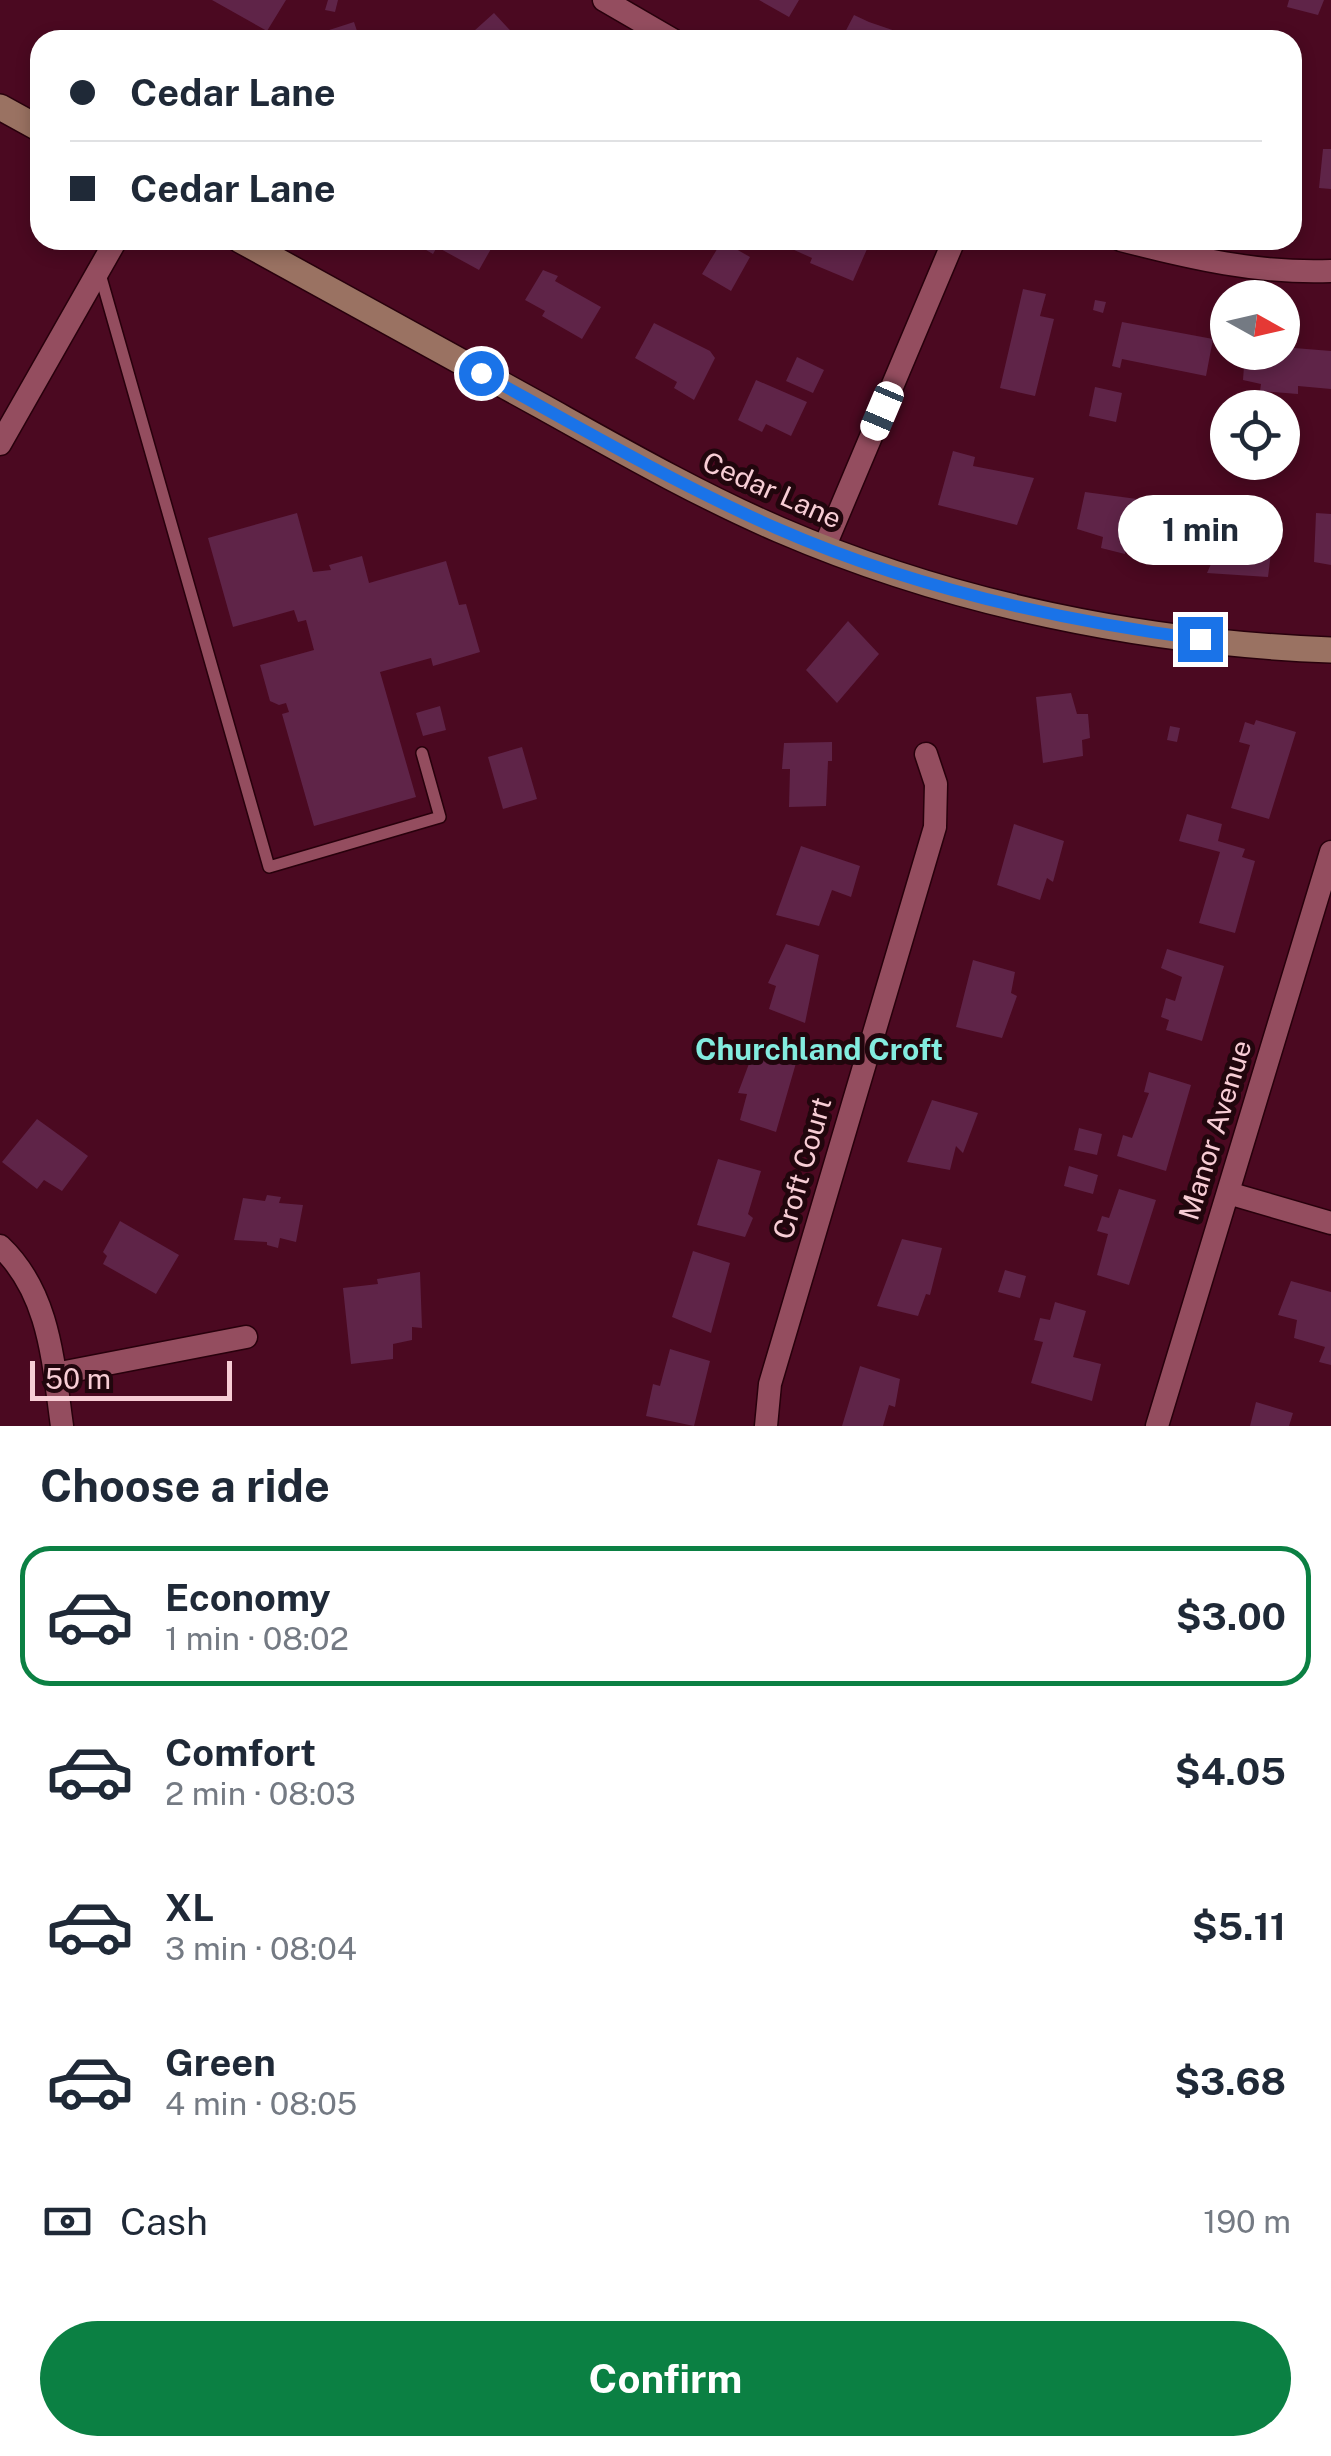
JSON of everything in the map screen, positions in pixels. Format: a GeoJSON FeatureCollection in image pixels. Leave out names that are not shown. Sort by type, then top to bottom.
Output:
{"type":"FeatureCollection","features":[{"type":"Feature","properties":{"kind":"main road"},"geometry":{"type":"LineString","coordinates":[[0,107],[30,124]]}},
{"type":"Feature","properties":{"kind":"main road","name":"Cedar Lane"},"geometry":{"type":"LineString","coordinates":[[258,250],[688,487],[824,548],[926,583],[1043,613],[1235,644],[1331,650]]}},
{"type":"Feature","properties":{"kind":"street"},"geometry":{"type":"LineString","coordinates":[[604,0],[656,30]]}},
{"type":"Feature","properties":{"kind":"street"},"geometry":{"type":"LineString","coordinates":[[0,444],[110,250]]}},
{"type":"Feature","properties":{"kind":"street"},"geometry":{"type":"LineString","coordinates":[[824,548],[950,250]]}},
{"type":"Feature","properties":{"kind":"street"},"geometry":{"type":"LineString","coordinates":[[1160,250],[1239,266],[1331,271]]}},
{"type":"Feature","properties":{"kind":"street","name":"Croft Court"},"geometry":{"type":"LineString","coordinates":[[766,1426],[770,1384],[935,827],[936,784],[926,754]]}},
{"type":"Feature","properties":{"kind":"street","name":"Manor Avenue"},"geometry":{"type":"LineString","coordinates":[[1157,1426],[1331,852]]}},
{"type":"Feature","properties":{"kind":"street"},"geometry":{"type":"LineString","coordinates":[[1228,1192],[1331,1222]]}},
{"type":"Feature","properties":{"kind":"street"},"geometry":{"type":"LineString","coordinates":[[0,1246],[25,1276],[40,1305],[62,1426]]}},
{"type":"Feature","properties":{"kind":"street"},"geometry":{"type":"LineString","coordinates":[[55,1374],[246,1337]]}},
{"type":"Feature","properties":{"kind":"lane"},"geometry":{"type":"LineString","coordinates":[[99,270],[269,867],[440,817],[422,753]]}},
{"type":"Feature","properties":{"kind":"building"},"geometry":{"type":"Polygon","coordinates":[[[212,0],[286,0],[265,30],[212,0]]]}},
{"type":"Feature","properties":{"kind":"building"},"geometry":{"type":"Polygon","coordinates":[[[328,0],[338,0],[335,12],[325,10],[328,0]]]}},
{"type":"Feature","properties":{"kind":"building"},"geometry":{"type":"Polygon","coordinates":[[[759,0],[799,0],[789,17],[759,0]]]}},
{"type":"Feature","properties":{"kind":"building"},"geometry":{"type":"Polygon","coordinates":[[[1289,0],[1324,0],[1318,15],[1287,7],[1289,0]]]}},
{"type":"Feature","properties":{"kind":"building"},"geometry":{"type":"Polygon","coordinates":[[[494,13],[510,30],[475,30],[494,13]]]}},
{"type":"Feature","properties":{"kind":"building"},"geometry":{"type":"Polygon","coordinates":[[[854,15],[892,30],[846,30],[854,15]]]}},
{"type":"Feature","properties":{"kind":"building"},"geometry":{"type":"Polygon","coordinates":[[[354,22],[357,30],[329,30],[354,22]]]}},
{"type":"Feature","properties":{"kind":"building"},"geometry":{"type":"Polygon","coordinates":[[[1323,149],[1331,149],[1331,189],[1319,188],[1323,149]]]}},
{"type":"Feature","properties":{"kind":"building"},"geometry":{"type":"Polygon","coordinates":[[[442,250],[490,250],[479,270],[442,250]]]}},
{"type":"Feature","properties":{"kind":"building"},"geometry":{"type":"Polygon","coordinates":[[[717,250],[738,250],[750,257],[731,291],[702,274],[717,250]]]}},
{"type":"Feature","properties":{"kind":"building"},"geometry":{"type":"Polygon","coordinates":[[[794,250],[867,250],[853,281],[810,263],[812,258],[794,250]]]}},
{"type":"Feature","properties":{"kind":"building"},"geometry":{"type":"Polygon","coordinates":[[[543,270],[558,276],[555,281],[601,307],[582,339],[542,316],[545,311],[525,300],[543,270]]]}},
{"type":"Feature","properties":{"kind":"building"},"geometry":{"type":"Polygon","coordinates":[[[1023,289],[1046,294],[1040,316],[1054,319],[1035,396],[1000,388],[1023,289]]]}},
{"type":"Feature","properties":{"kind":"building"},"geometry":{"type":"Polygon","coordinates":[[[1095,300],[1106,302],[1103,313],[1093,310],[1095,300]]]}},
{"type":"Feature","properties":{"kind":"building"},"geometry":{"type":"Polygon","coordinates":[[[1122,322],[1210,338],[1206,376],[1122,359],[1120,368],[1112,366],[1122,322]]]}},
{"type":"Feature","properties":{"kind":"building"},"geometry":{"type":"Polygon","coordinates":[[[654,323],[710,351],[715,358],[694,400],[674,388],[677,382],[635,358],[654,323]]]}},
{"type":"Feature","properties":{"kind":"building"},"geometry":{"type":"Polygon","coordinates":[[[1300,348],[1331,351],[1331,389],[1298,386],[1298,390],[1260,390],[1261,384],[1243,380],[1244,370],[1300,370],[1300,348]]]}},
{"type":"Feature","properties":{"kind":"building"},"geometry":{"type":"Polygon","coordinates":[[[797,357],[824,370],[813,393],[786,381],[797,357]]]}},
{"type":"Feature","properties":{"kind":"building"},"geometry":{"type":"Polygon","coordinates":[[[756,380],[807,402],[791,436],[766,424],[762,432],[738,420],[756,380]]]}},
{"type":"Feature","properties":{"kind":"building"},"geometry":{"type":"Polygon","coordinates":[[[1095,387],[1122,393],[1116,422],[1089,416],[1095,387]]]}},
{"type":"Feature","properties":{"kind":"building"},"geometry":{"type":"Polygon","coordinates":[[[953,451],[975,457],[973,466],[1034,478],[1017,525],[938,505],[953,451]]]}},
{"type":"Feature","properties":{"kind":"building"},"geometry":{"type":"Polygon","coordinates":[[[1085,492],[1137,499],[1125,554],[1101,548],[1103,537],[1077,529],[1085,492]]]}},
{"type":"Feature","properties":{"kind":"building"},"geometry":{"type":"Polygon","coordinates":[[[1185,511],[1260,521],[1261,528],[1274,529],[1268,577],[1207,573],[1211,564],[1177,559],[1185,511]]]}},
{"type":"Feature","properties":{"kind":"building"},"geometry":{"type":"Polygon","coordinates":[[[297,513],[313,572],[331,570],[329,565],[362,556],[369,583],[446,561],[459,605],[466,604],[480,652],[433,666],[431,658],[380,672],[416,797],[314,826],[282,714],[289,712],[286,703],[270,701],[260,665],[314,650],[306,620],[298,622],[294,610],[233,627],[208,538],[297,513]]]}},
{"type":"Feature","properties":{"kind":"building"},"geometry":{"type":"Polygon","coordinates":[[[1316,513],[1331,514],[1331,565],[1314,562],[1316,513]]]}},
{"type":"Feature","properties":{"kind":"building"},"geometry":{"type":"Polygon","coordinates":[[[848,621],[879,654],[837,703],[806,670],[848,621]]]}},
{"type":"Feature","properties":{"kind":"building"},"geometry":{"type":"Polygon","coordinates":[[[1071,693],[1077,714],[1088,714],[1090,738],[1082,740],[1083,756],[1043,763],[1036,697],[1071,693]]]}},
{"type":"Feature","properties":{"kind":"building"},"geometry":{"type":"Polygon","coordinates":[[[440,706],[446,730],[423,736],[416,713],[440,706]]]}},
{"type":"Feature","properties":{"kind":"building"},"geometry":{"type":"Polygon","coordinates":[[[1256,720],[1296,732],[1269,819],[1231,808],[1250,745],[1239,742],[1245,722],[1254,725],[1256,720]]]}},
{"type":"Feature","properties":{"kind":"building"},"geometry":{"type":"Polygon","coordinates":[[[1170,726],[1180,728],[1177,742],[1167,740],[1170,726]]]}},
{"type":"Feature","properties":{"kind":"building"},"geometry":{"type":"Polygon","coordinates":[[[832,742],[826,806],[789,807],[790,769],[782,769],[784,743],[832,742]]]}},
{"type":"Feature","properties":{"kind":"building"},"geometry":{"type":"Polygon","coordinates":[[[522,747],[537,799],[503,809],[488,757],[522,747]]]}},
{"type":"Feature","properties":{"kind":"building"},"geometry":{"type":"Polygon","coordinates":[[[1187,814],[1222,824],[1218,841],[1245,849],[1242,857],[1255,861],[1235,933],[1199,923],[1220,852],[1179,841],[1187,814]]]}},
{"type":"Feature","properties":{"kind":"building"},"geometry":{"type":"Polygon","coordinates":[[[1014,824],[1064,841],[1053,882],[1047,878],[1040,900],[997,885],[1014,824]]]}},
{"type":"Feature","properties":{"kind":"building"},"geometry":{"type":"Polygon","coordinates":[[[801,846],[860,866],[851,897],[832,890],[819,926],[776,915],[801,846]]]}},
{"type":"Feature","properties":{"kind":"building"},"geometry":{"type":"Polygon","coordinates":[[[786,944],[819,955],[805,1023],[769,1009],[776,986],[768,983],[786,944]]]}},
{"type":"Feature","properties":{"kind":"building"},"geometry":{"type":"Polygon","coordinates":[[[1167,949],[1224,966],[1202,1041],[1166,1030],[1169,1020],[1161,1017],[1166,998],[1175,1001],[1182,977],[1161,968],[1167,949]]]}},
{"type":"Feature","properties":{"kind":"building"},"geometry":{"type":"Polygon","coordinates":[[[973,960],[1015,972],[1011,993],[1017,996],[1002,1038],[956,1027],[973,960]]]}},
{"type":"Feature","properties":{"kind":"building"},"geometry":{"type":"Polygon","coordinates":[[[753,1053],[796,1063],[776,1132],[740,1120],[747,1094],[738,1093],[753,1053]]]}},
{"type":"Feature","properties":{"kind":"building"},"geometry":{"type":"Polygon","coordinates":[[[1149,1072],[1191,1085],[1166,1171],[1117,1156],[1123,1135],[1132,1138],[1149,1093],[1144,1092],[1149,1072]]]}},
{"type":"Feature","properties":{"kind":"building"},"geometry":{"type":"Polygon","coordinates":[[[932,1100],[978,1113],[963,1153],[956,1146],[950,1170],[907,1162],[932,1100]]]}},
{"type":"Feature","properties":{"kind":"building"},"geometry":{"type":"Polygon","coordinates":[[[37,1119],[88,1156],[62,1191],[44,1180],[37,1189],[2,1162],[37,1119]]]}},
{"type":"Feature","properties":{"kind":"building"},"geometry":{"type":"Polygon","coordinates":[[[1079,1128],[1102,1134],[1097,1155],[1074,1150],[1079,1128]]]}},
{"type":"Feature","properties":{"kind":"building"},"geometry":{"type":"Polygon","coordinates":[[[718,1159],[761,1171],[748,1214],[753,1218],[745,1237],[697,1225],[718,1159]]]}},
{"type":"Feature","properties":{"kind":"building"},"geometry":{"type":"Polygon","coordinates":[[[1069,1166],[1098,1175],[1093,1194],[1064,1186],[1069,1166]]]}},
{"type":"Feature","properties":{"kind":"building"},"geometry":{"type":"Polygon","coordinates":[[[1119,1189],[1156,1200],[1129,1285],[1097,1275],[1108,1234],[1097,1231],[1102,1216],[1109,1218],[1119,1189]]]}},
{"type":"Feature","properties":{"kind":"building"},"geometry":{"type":"Polygon","coordinates":[[[267,1195],[281,1197],[279,1203],[303,1205],[296,1242],[280,1238],[278,1248],[267,1242],[234,1240],[243,1198],[265,1201],[267,1195]]]}},
{"type":"Feature","properties":{"kind":"building"},"geometry":{"type":"Polygon","coordinates":[[[120,1221],[179,1255],[156,1294],[103,1264],[107,1256],[103,1252],[120,1221]]]}},
{"type":"Feature","properties":{"kind":"building"},"geometry":{"type":"Polygon","coordinates":[[[902,1239],[942,1248],[930,1295],[926,1294],[918,1316],[877,1306],[902,1239]]]}},
{"type":"Feature","properties":{"kind":"building"},"geometry":{"type":"Polygon","coordinates":[[[693,1251],[730,1263],[711,1333],[672,1317],[693,1251]]]}},
{"type":"Feature","properties":{"kind":"building"},"geometry":{"type":"Polygon","coordinates":[[[1005,1270],[1026,1276],[1020,1298],[998,1292],[1005,1270]]]}},
{"type":"Feature","properties":{"kind":"building"},"geometry":{"type":"Polygon","coordinates":[[[420,1272],[422,1328],[412,1327],[412,1340],[393,1344],[393,1359],[351,1364],[343,1288],[378,1284],[377,1279],[420,1272]]]}},
{"type":"Feature","properties":{"kind":"building"},"geometry":{"type":"Polygon","coordinates":[[[1291,1281],[1331,1292],[1331,1365],[1319,1362],[1325,1347],[1294,1338],[1297,1320],[1278,1315],[1291,1281]]]}},
{"type":"Feature","properties":{"kind":"building"},"geometry":{"type":"Polygon","coordinates":[[[1055,1302],[1086,1311],[1073,1357],[1101,1364],[1092,1401],[1031,1383],[1043,1342],[1034,1340],[1040,1318],[1050,1320],[1055,1302]]]}},
{"type":"Feature","properties":{"kind":"building"},"geometry":{"type":"Polygon","coordinates":[[[670,1349],[710,1361],[694,1426],[646,1416],[653,1384],[660,1386],[670,1349]]]}},
{"type":"Feature","properties":{"kind":"building"},"geometry":{"type":"Polygon","coordinates":[[[860,1366],[900,1379],[895,1407],[889,1405],[883,1426],[842,1426],[860,1366]]]}},
{"type":"Feature","properties":{"kind":"building"},"geometry":{"type":"Polygon","coordinates":[[[1256,1402],[1293,1413],[1289,1426],[1250,1426],[1256,1402]]]}},
{"type":"Feature","properties":{"kind":"district","name":"Churchland Croft"},"geometry":{"type":"Point","coordinates":[819,1050]}},
{"type":"Feature","properties":{"kind":"route"},"geometry":{"type":"LineString","coordinates":[[481,373],[688,487],[824,548],[926,583],[1026,609],[1130,630],[1200,639]]}}]}
